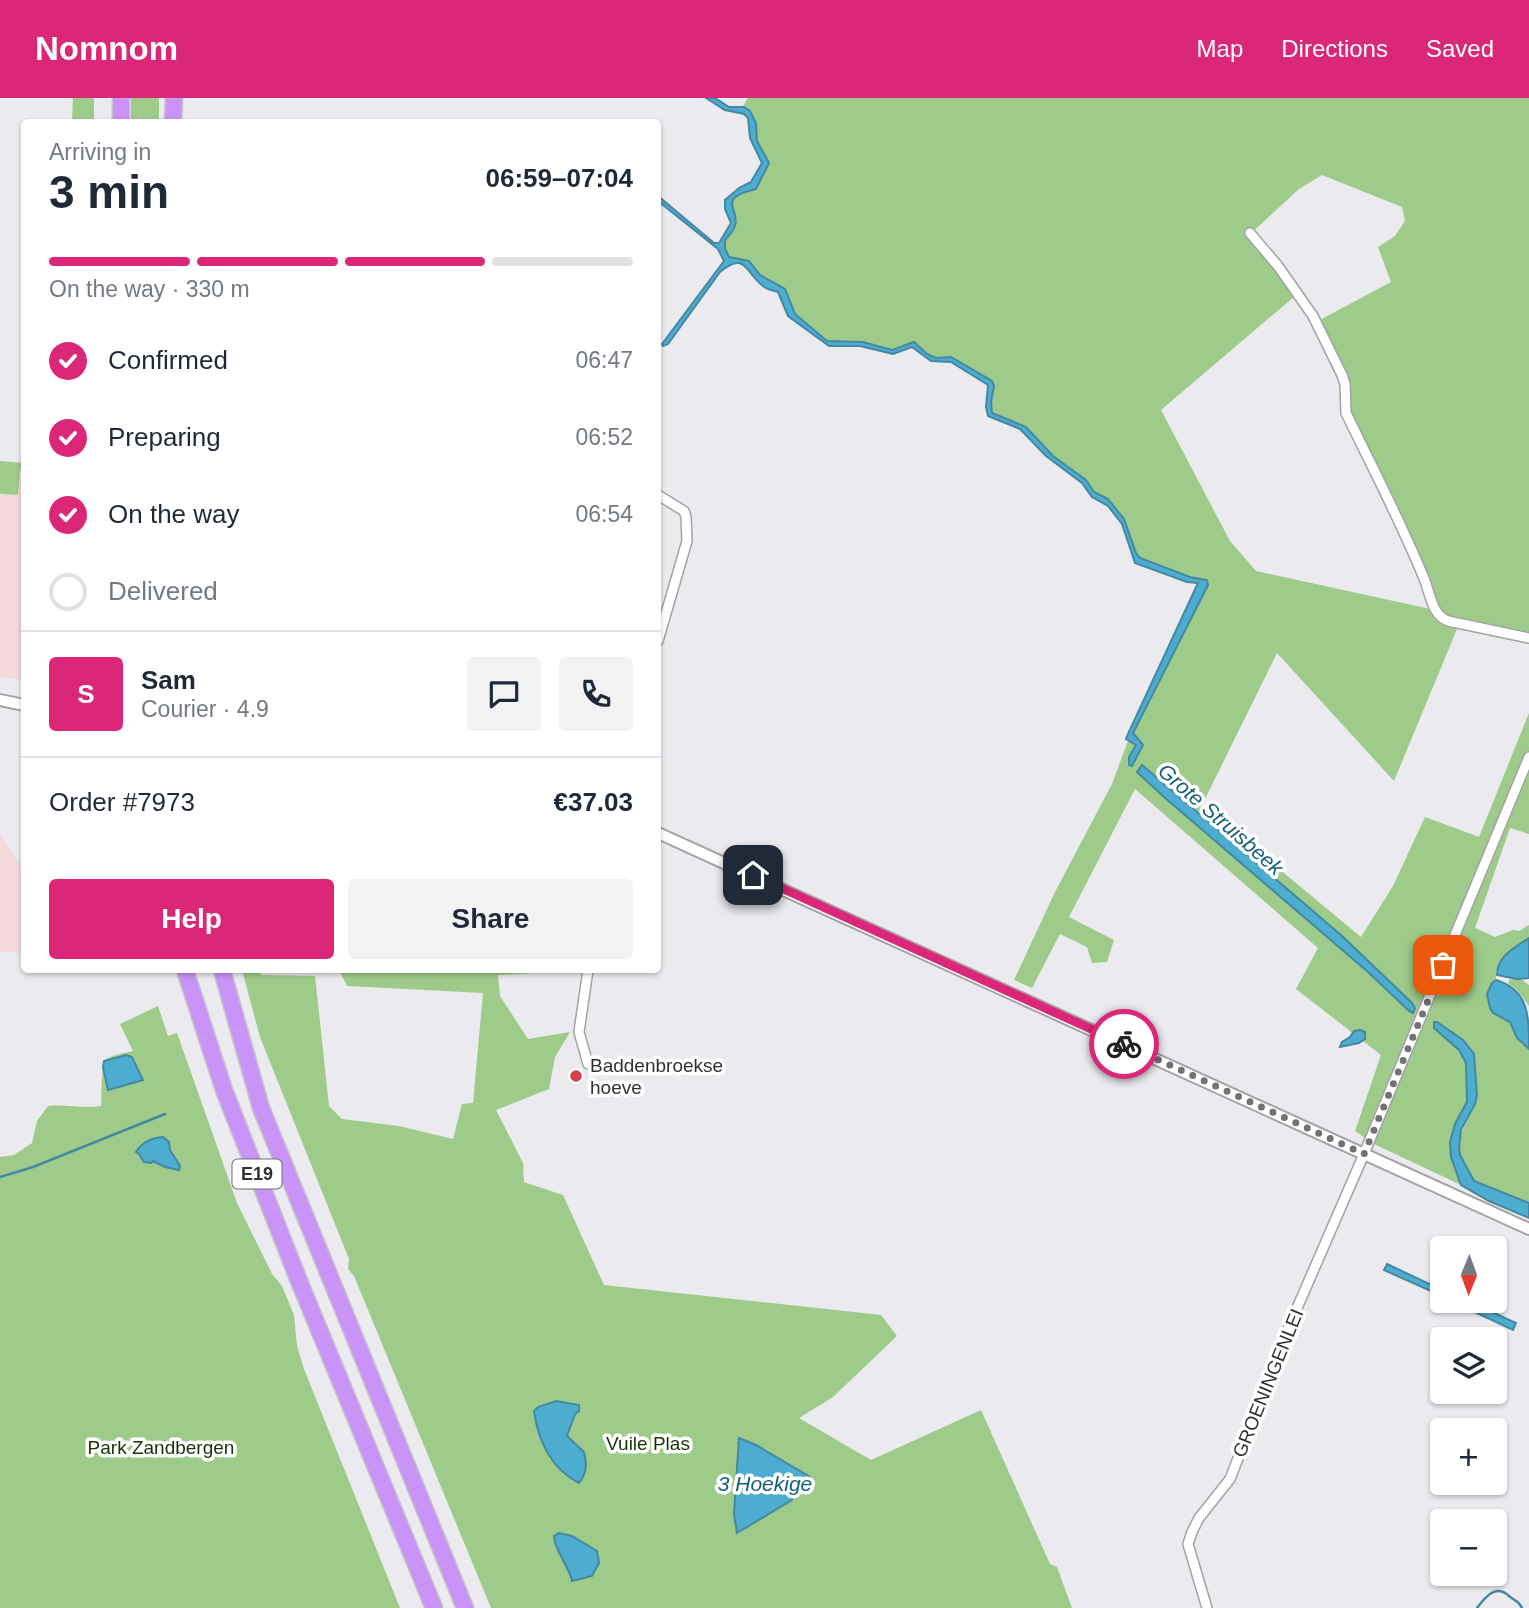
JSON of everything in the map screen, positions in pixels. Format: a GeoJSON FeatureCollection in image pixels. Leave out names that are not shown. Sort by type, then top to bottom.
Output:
{"type":"FeatureCollection","features":[{"type":"Feature","properties":{"kind":"highway"},"geometry":{"type":"LineString","coordinates":[[121,98],[121,119]]}},
{"type":"Feature","properties":{"kind":"highway"},"geometry":{"type":"LineString","coordinates":[[173,119],[174,98]]}},
{"type":"Feature","properties":{"kind":"highway","name":"E19"},"geometry":{"type":"LineString","coordinates":[[186,973],[224,1090],[270,1208],[434,1608]]}},
{"type":"Feature","properties":{"kind":"highway","name":"E19"},"geometry":{"type":"LineString","coordinates":[[223,973],[270,1132],[465,1608]]}},
{"type":"Feature","properties":{"kind":"street"},"geometry":{"type":"LineString","coordinates":[[1250,233],[1279,266],[1313,316],[1345,384],[1346,413],[1421,571],[1435,611],[1448,621],[1529,638]]}},
{"type":"Feature","properties":{"kind":"street"},"geometry":{"type":"LineString","coordinates":[[661,497],[684,512],[688,533],[661,630]]}},
{"type":"Feature","properties":{"kind":"street"},"geometry":{"type":"LineString","coordinates":[[0,700],[21,704]]}},
{"type":"Feature","properties":{"kind":"street","name":"GROENINGENLEI"},"geometry":{"type":"LineString","coordinates":[[1207,1608],[1188,1544],[1192,1532],[1199,1518],[1230,1479],[1291,1322],[1529,757]]}},
{"type":"Feature","properties":{"kind":"street"},"geometry":{"type":"LineString","coordinates":[[661,834],[1529,1229]]}},
{"type":"Feature","properties":{"kind":"street"},"geometry":{"type":"LineString","coordinates":[[588,973],[579,1032],[588,1064]]}},
{"type":"Feature","properties":{"kind":"shaded area"},"geometry":{"type":"Polygon","coordinates":[[[21,468],[21,680],[0,677],[0,495],[18,495],[21,468]]]}},
{"type":"Feature","properties":{"kind":"shaded area"},"geometry":{"type":"Polygon","coordinates":[[[0,834],[21,867],[21,954],[0,951],[0,834]]]}},
{"type":"Feature","properties":{"kind":"green space"},"geometry":{"type":"Polygon","coordinates":[[[73,98],[94,98],[94,119],[72,119],[73,98]]]}},
{"type":"Feature","properties":{"kind":"green space"},"geometry":{"type":"Polygon","coordinates":[[[131,98],[159,98],[159,119],[131,119],[131,98]]]}},
{"type":"Feature","properties":{"kind":"green space"},"geometry":{"type":"Polygon","coordinates":[[[748,98],[1529,98],[1529,644],[1457,629],[1394,781],[1277,653],[1202,805],[1361,937],[1393,886],[1425,817],[1479,837],[1529,713],[1529,834],[1510,828],[1475,928],[1495,937],[1513,930],[1519,931],[1529,925],[1529,938],[1508,952],[1496,971],[1496,980],[1488,990],[1487,999],[1493,1013],[1510,1022],[1521,1043],[1529,1049],[1529,1215],[1466,1189],[1470,1177],[1460,1155],[1460,1136],[1477,1095],[1474,1054],[1463,1040],[1437,1022],[1434,1022],[1434,1028],[1459,1050],[1466,1063],[1467,1102],[1455,1124],[1450,1142],[1451,1157],[1461,1185],[1376,1145],[1355,1131],[1381,1055],[1296,989],[1318,948],[1135,789],[1069,917],[1114,940],[1107,962],[1092,963],[1087,947],[1060,934],[1032,988],[1014,980],[1055,892],[1112,784],[1129,738],[1204,585],[1138,561],[1123,523],[1110,505],[1093,496],[1084,482],[1059,464],[1021,427],[988,412],[992,385],[949,357],[936,358],[921,348],[907,344],[888,350],[863,342],[832,342],[822,339],[795,314],[784,289],[760,275],[749,261],[729,257],[724,248],[726,238],[736,223],[729,202],[747,190],[765,165],[747,113],[740,111],[748,98]],[[1322,175],[1299,189],[1248,236],[1295,296],[1161,410],[1230,541],[1256,571],[1435,610],[1346,413],[1345,384],[1316,322],[1391,282],[1378,247],[1395,236],[1405,221],[1402,207],[1322,175]]]}},
{"type":"Feature","properties":{"kind":"green space"},"geometry":{"type":"Polygon","coordinates":[[[0,461],[21,463],[18,495],[0,494],[0,461]]]}},
{"type":"Feature","properties":{"kind":"green space","name":"Vuile Plas"},"geometry":{"type":"Polygon","coordinates":[[[243,973],[315,976],[329,1106],[342,1119],[399,1126],[453,1139],[462,1104],[473,1103],[483,993],[347,986],[340,973],[530,973],[498,975],[500,996],[528,1039],[570,1032],[555,1057],[549,1089],[496,1110],[523,1163],[524,1182],[563,1195],[604,1285],[881,1315],[897,1336],[833,1397],[799,1418],[871,1460],[981,1410],[1050,1564],[1057,1567],[1072,1608],[491,1608],[354,1276],[348,1269],[349,1259],[260,1037],[243,973]]]}},
{"type":"Feature","properties":{"kind":"green space"},"geometry":{"type":"Polygon","coordinates":[[[1510,979],[1521,979],[1529,985],[1529,1006],[1508,983],[1510,979]]]}},
{"type":"Feature","properties":{"kind":"green space","name":"Park Zandbergen"},"geometry":{"type":"Polygon","coordinates":[[[158,1006],[168,1036],[177,1033],[237,1203],[272,1274],[282,1286],[294,1315],[297,1346],[304,1369],[400,1608],[0,1608],[0,1157],[14,1155],[32,1143],[37,1121],[48,1106],[101,1106],[105,1060],[133,1051],[120,1024],[158,1006]]]}},
{"type":"Feature","properties":{"kind":"water"},"geometry":{"type":"Polygon","coordinates":[[[706,98],[715,98],[729,107],[744,107],[750,111],[756,123],[757,141],[769,163],[756,189],[736,196],[733,200],[735,226],[725,240],[729,257],[749,261],[760,275],[785,289],[795,314],[827,341],[863,342],[892,350],[914,342],[927,354],[936,358],[951,357],[992,381],[992,413],[1026,427],[1053,456],[1086,480],[1094,492],[1108,499],[1124,519],[1140,558],[1190,577],[1207,580],[1208,585],[1133,733],[1143,745],[1132,766],[1129,765],[1129,757],[1136,745],[1126,739],[1127,736],[1198,583],[1187,582],[1135,563],[1122,524],[1108,506],[1092,497],[1082,483],[1046,456],[1020,429],[988,416],[988,385],[951,362],[931,361],[912,347],[893,354],[860,346],[829,346],[788,316],[778,292],[757,281],[740,263],[720,272],[668,344],[663,346],[724,261],[718,249],[661,203],[661,199],[714,243],[719,243],[731,223],[725,209],[725,200],[751,182],[762,163],[750,138],[748,118],[744,114],[725,110],[706,98]]]}},
{"type":"Feature","properties":{"kind":"water"},"geometry":{"type":"Polygon","coordinates":[[[1142,765],[1341,935],[1412,1003],[1415,1008],[1413,1013],[1164,797],[1137,772],[1142,765]]]}},
{"type":"Feature","properties":{"kind":"water"},"geometry":{"type":"Polygon","coordinates":[[[1529,938],[1529,978],[1517,979],[1497,975],[1503,958],[1529,938]]]}},
{"type":"Feature","properties":{"kind":"water"},"geometry":{"type":"Polygon","coordinates":[[[1496,980],[1515,990],[1525,1006],[1529,1049],[1517,1038],[1510,1022],[1493,1013],[1490,1008],[1487,994],[1496,980]]]}},
{"type":"Feature","properties":{"kind":"water"},"geometry":{"type":"Polygon","coordinates":[[[1434,1022],[1463,1040],[1474,1054],[1477,1095],[1461,1130],[1460,1155],[1474,1181],[1529,1203],[1529,1218],[1489,1201],[1461,1185],[1451,1157],[1450,1142],[1455,1124],[1467,1102],[1466,1063],[1459,1050],[1434,1028],[1434,1022]]]}},
{"type":"Feature","properties":{"kind":"water"},"geometry":{"type":"Polygon","coordinates":[[[1354,1031],[1365,1032],[1365,1039],[1340,1047],[1354,1031]]]}},
{"type":"Feature","properties":{"kind":"water"},"geometry":{"type":"Polygon","coordinates":[[[126,1055],[132,1057],[143,1080],[108,1090],[104,1061],[126,1055]]]}},
{"type":"Feature","properties":{"kind":"water"},"geometry":{"type":"Polygon","coordinates":[[[163,1137],[169,1142],[170,1150],[180,1166],[179,1170],[153,1161],[144,1162],[136,1152],[147,1141],[163,1137]]]}},
{"type":"Feature","properties":{"kind":"water"},"geometry":{"type":"Polygon","coordinates":[[[1387,1264],[1430,1284],[1430,1291],[1384,1270],[1387,1264]]]}},
{"type":"Feature","properties":{"kind":"water"},"geometry":{"type":"Polygon","coordinates":[[[1477,1313],[1494,1313],[1516,1323],[1513,1330],[1477,1313]]]}},
{"type":"Feature","properties":{"kind":"water"},"geometry":{"type":"Polygon","coordinates":[[[556,1401],[579,1405],[579,1411],[575,1414],[567,1436],[584,1452],[586,1468],[579,1483],[554,1462],[539,1433],[534,1411],[556,1401]]]}},
{"type":"Feature","properties":{"kind":"water","name":"3 Hoekige"},"geometry":{"type":"Polygon","coordinates":[[[739,1438],[810,1477],[808,1483],[795,1491],[792,1500],[737,1533],[734,1514],[739,1438]]]}},
{"type":"Feature","properties":{"kind":"water"},"geometry":{"type":"Polygon","coordinates":[[[559,1533],[572,1536],[597,1551],[599,1563],[592,1576],[572,1581],[555,1541],[554,1536],[559,1533]]]}},
{"type":"Feature","properties":{"kind":"waterway"},"geometry":{"type":"LineString","coordinates":[[0,1177],[33,1167],[165,1114]]}},
{"type":"Feature","properties":{"kind":"waterway"},"geometry":{"type":"LineString","coordinates":[[1477,1608],[1496,1591],[1517,1601],[1522,1608]]}},
{"type":"Feature","properties":{"kind":"way so far"},"geometry":{"type":"LineString","coordinates":[[1124,1044],[1364,1154],[1443,965]]}},
{"type":"Feature","properties":{"kind":"place","name":"Baddenbroekse hoeve"},"geometry":{"type":"Point","coordinates":[576,1076]}},
{"type":"Feature","properties":{"kind":"route"},"geometry":{"type":"LineString","coordinates":[[753,875],[1124,1044]]}},
{"type":"Feature","properties":{"kind":"water label","name":"Grote Struisbeek"},"geometry":{"type":"Point","coordinates":[1221,819]}}]}
